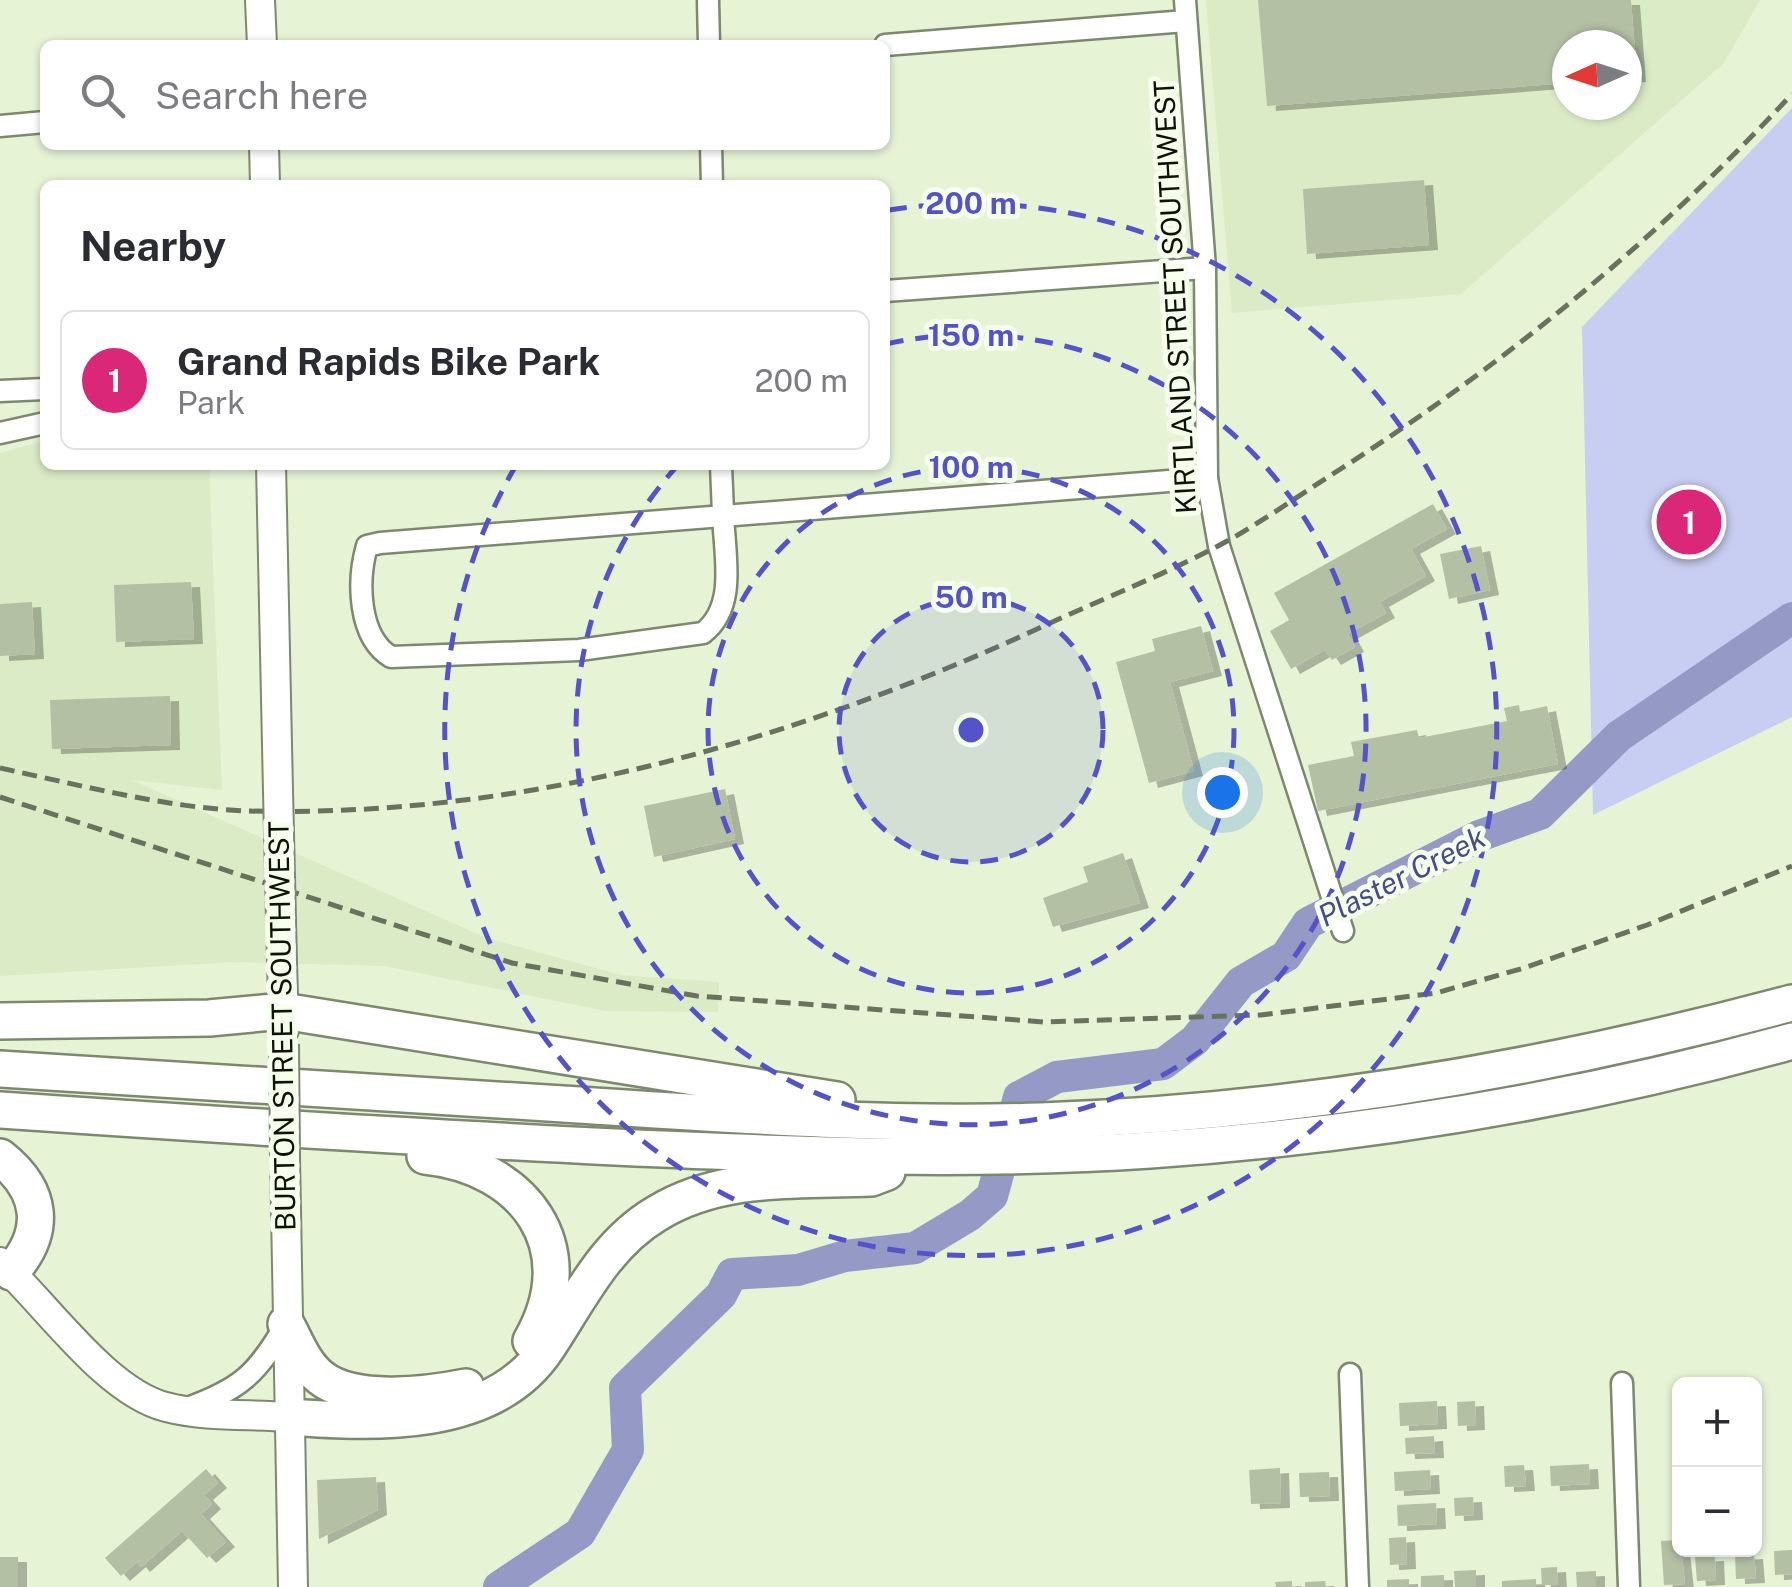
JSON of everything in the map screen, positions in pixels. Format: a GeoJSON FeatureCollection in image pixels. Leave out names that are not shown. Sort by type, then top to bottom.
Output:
{"type":"FeatureCollection","features":[{"type":"Feature","properties":{"kind":"highway"},"geometry":{"type":"LineString","coordinates":[[0,1110],[368,1135],[704,1151],[932,1156],[1208,1145],[1531,1084],[1792,1004]]}},
{"type":"Feature","properties":{"kind":"highway"},"geometry":{"type":"LineString","coordinates":[[0,1021],[209,1018],[602,1060],[954,1122]]}},
{"type":"Feature","properties":{"kind":"highway"},"geometry":{"type":"LineString","coordinates":[[0,1069],[715,1114],[954,1122],[1245,1108],[1531,1084],[1708,1064],[1792,1041]]}},
{"type":"Feature","properties":{"kind":"highway"},"geometry":{"type":"LineString","coordinates":[[286,1324],[311,1368],[337,1388],[409,1392],[454,1390],[492,1378],[526,1349],[542,1320],[550,1291],[549,1256],[538,1220],[520,1195],[481,1168],[404,1154],[368,1135]]}},
{"type":"Feature","properties":{"kind":"highway"},"geometry":{"type":"LineString","coordinates":[[288,1417],[405,1418],[477,1403],[526,1374],[613,1249],[658,1212],[743,1183],[870,1178],[932,1156]]}},
{"type":"Feature","properties":{"kind":"highway"},"geometry":{"type":"LineString","coordinates":[[0,1157],[24,1180],[38,1212],[30,1250],[6,1267]]}},
{"type":"Feature","properties":{"kind":"main road"},"geometry":{"type":"LineString","coordinates":[[260,0],[262,40]]}},
{"type":"Feature","properties":{"kind":"main road"},"geometry":{"type":"LineString","coordinates":[[264,150],[265,180]]}},
{"type":"Feature","properties":{"kind":"main road","name":"BURTON STREET SOUTHWEST"},"geometry":{"type":"LineString","coordinates":[[270,470],[293,1587]]}},
{"type":"Feature","properties":{"kind":"main road"},"geometry":{"type":"LineString","coordinates":[[6,1267],[132,1391],[181,1410],[288,1417]]}},
{"type":"Feature","properties":{"kind":"street"},"geometry":{"type":"LineString","coordinates":[[708,0],[709,40]]}},
{"type":"Feature","properties":{"kind":"street"},"geometry":{"type":"LineString","coordinates":[[890,44],[1185,10]]}},
{"type":"Feature","properties":{"kind":"street","name":"KIRTLAND STREET SOUTHWEST"},"geometry":{"type":"LineString","coordinates":[[1185,10],[1205,268],[1207,478],[1219,546],[1343,931]]}},
{"type":"Feature","properties":{"kind":"street"},"geometry":{"type":"LineString","coordinates":[[0,126],[40,122]]}},
{"type":"Feature","properties":{"kind":"street"},"geometry":{"type":"LineString","coordinates":[[711,150],[712,180]]}},
{"type":"Feature","properties":{"kind":"street"},"geometry":{"type":"LineString","coordinates":[[890,290],[1205,268]]}},
{"type":"Feature","properties":{"kind":"street"},"geometry":{"type":"LineString","coordinates":[[0,391],[40,389]]}},
{"type":"Feature","properties":{"kind":"street"},"geometry":{"type":"LineString","coordinates":[[0,433],[40,425]]}},
{"type":"Feature","properties":{"kind":"street"},"geometry":{"type":"LineString","coordinates":[[721,470],[723,513],[726,601],[716,623],[703,634],[579,650],[392,658],[378,649],[367,630],[362,564],[367,546],[380,543],[723,513],[1207,478]]}},
{"type":"Feature","properties":{"kind":"street"},"geometry":{"type":"LineString","coordinates":[[181,1410],[244,1382],[264,1360],[286,1324]]}},
{"type":"Feature","properties":{"kind":"street"},"geometry":{"type":"LineString","coordinates":[[1350,1374],[1358,1587]]}},
{"type":"Feature","properties":{"kind":"street"},"geometry":{"type":"LineString","coordinates":[[1622,1383],[1628,1587]]}},
{"type":"Feature","properties":{"kind":"shaded area"},"geometry":{"type":"Polygon","coordinates":[[[1206,0],[1760,0],[1724,63],[1461,294],[1232,313],[1206,0]]]}},
{"type":"Feature","properties":{"kind":"shaded area"},"geometry":{"type":"Polygon","coordinates":[[[1792,108],[1792,717],[1593,815],[1582,327],[1792,108]]]}},
{"type":"Feature","properties":{"kind":"shaded area"},"geometry":{"type":"Polygon","coordinates":[[[40,441],[40,470],[209,470],[222,790],[132,780],[484,937],[621,975],[719,982],[718,1012],[606,1011],[384,966],[234,962],[0,976],[0,453],[40,441]]]}},
{"type":"Feature","properties":{"kind":"building"},"geometry":{"type":"Polygon","coordinates":[[[1258,0],[1631,0],[1633,30],[1552,30],[1552,84],[1267,106],[1258,0]]]}},
{"type":"Feature","properties":{"kind":"building"},"geometry":{"type":"Polygon","coordinates":[[[1424,180],[1429,245],[1307,254],[1303,189],[1424,180]]]}},
{"type":"Feature","properties":{"kind":"building"},"geometry":{"type":"Polygon","coordinates":[[[1433,504],[1447,529],[1411,549],[1426,576],[1380,602],[1386,613],[1348,634],[1355,647],[1332,660],[1325,650],[1291,669],[1270,631],[1289,620],[1274,593],[1433,504]]]}},
{"type":"Feature","properties":{"kind":"building"},"geometry":{"type":"Polygon","coordinates":[[[1481,546],[1490,590],[1449,599],[1440,554],[1481,546]]]}},
{"type":"Feature","properties":{"kind":"building"},"geometry":{"type":"Polygon","coordinates":[[[191,582],[194,639],[116,642],[114,585],[191,582]]]}},
{"type":"Feature","properties":{"kind":"building"},"geometry":{"type":"Polygon","coordinates":[[[32,602],[35,654],[0,656],[0,604],[32,602]]]}},
{"type":"Feature","properties":{"kind":"building"},"geometry":{"type":"Polygon","coordinates":[[[1201,626],[1213,671],[1170,682],[1194,771],[1149,783],[1116,662],[1155,651],[1152,639],[1201,626]]]}},
{"type":"Feature","properties":{"kind":"building"},"geometry":{"type":"Polygon","coordinates":[[[170,696],[171,745],[52,749],[50,700],[170,696]]]}},
{"type":"Feature","properties":{"kind":"building"},"geometry":{"type":"Polygon","coordinates":[[[1519,705],[1520,712],[1547,706],[1558,764],[1318,811],[1308,765],[1354,756],[1351,742],[1417,730],[1419,738],[1507,721],[1504,708],[1519,705]]]}},
{"type":"Feature","properties":{"kind":"building"},"geometry":{"type":"Polygon","coordinates":[[[725,789],[735,839],[654,857],[644,806],[725,789]]]}},
{"type":"Feature","properties":{"kind":"building"},"geometry":{"type":"Polygon","coordinates":[[[1123,853],[1140,903],[1053,927],[1043,898],[1088,882],[1083,867],[1123,853]]]}},
{"type":"Feature","properties":{"kind":"building"},"geometry":{"type":"Polygon","coordinates":[[[1437,1401],[1438,1424],[1400,1426],[1399,1403],[1437,1401]]]}},
{"type":"Feature","properties":{"kind":"building"},"geometry":{"type":"Polygon","coordinates":[[[1475,1401],[1476,1425],[1458,1426],[1457,1402],[1475,1401]]]}},
{"type":"Feature","properties":{"kind":"building"},"geometry":{"type":"Polygon","coordinates":[[[1434,1436],[1435,1453],[1406,1454],[1405,1438],[1434,1436]]]}},
{"type":"Feature","properties":{"kind":"building"},"geometry":{"type":"Polygon","coordinates":[[[1589,1464],[1590,1484],[1551,1486],[1550,1466],[1589,1464]]]}},
{"type":"Feature","properties":{"kind":"building"},"geometry":{"type":"Polygon","coordinates":[[[1524,1465],[1526,1486],[1505,1487],[1504,1466],[1524,1465]]]}},
{"type":"Feature","properties":{"kind":"building"},"geometry":{"type":"Polygon","coordinates":[[[1280,1468],[1281,1503],[1251,1504],[1249,1470],[1280,1468]]]}},
{"type":"Feature","properties":{"kind":"building"},"geometry":{"type":"Polygon","coordinates":[[[206,1469],[218,1483],[204,1495],[212,1504],[201,1514],[226,1542],[207,1558],[182,1531],[141,1567],[137,1562],[121,1576],[105,1558],[206,1469]]]}},
{"type":"Feature","properties":{"kind":"building"},"geometry":{"type":"Polygon","coordinates":[[[1430,1470],[1431,1489],[1395,1491],[1394,1472],[1430,1470]]]}},
{"type":"Feature","properties":{"kind":"building"},"geometry":{"type":"Polygon","coordinates":[[[1329,1472],[1330,1496],[1300,1497],[1299,1473],[1329,1472]]]}},
{"type":"Feature","properties":{"kind":"building"},"geometry":{"type":"Polygon","coordinates":[[[376,1477],[378,1510],[319,1539],[317,1480],[376,1477]]]}},
{"type":"Feature","properties":{"kind":"building"},"geometry":{"type":"Polygon","coordinates":[[[1473,1497],[1474,1515],[1455,1516],[1454,1498],[1473,1497]]]}},
{"type":"Feature","properties":{"kind":"building"},"geometry":{"type":"Polygon","coordinates":[[[1436,1503],[1437,1524],[1398,1526],[1397,1505],[1436,1503]]]}},
{"type":"Feature","properties":{"kind":"building"},"geometry":{"type":"Polygon","coordinates":[[[1406,1537],[1407,1564],[1390,1565],[1389,1538],[1406,1537]]]}},
{"type":"Feature","properties":{"kind":"building"},"geometry":{"type":"Polygon","coordinates":[[[1672,1540],[1672,1557],[1682,1557],[1685,1584],[1664,1585],[1661,1541],[1672,1540]]]}},
{"type":"Feature","properties":{"kind":"building"},"geometry":{"type":"Polygon","coordinates":[[[1792,1550],[1792,1574],[1775,1575],[1774,1551],[1792,1550]]]}},
{"type":"Feature","properties":{"kind":"building"},"geometry":{"type":"Polygon","coordinates":[[[0,1557],[18,1557],[18,1587],[0,1587],[0,1557]]]}},
{"type":"Feature","properties":{"kind":"building"},"geometry":{"type":"Polygon","coordinates":[[[1695,1557],[1715,1557],[1716,1580],[1697,1581],[1695,1557]]]}},
{"type":"Feature","properties":{"kind":"building"},"geometry":{"type":"Polygon","coordinates":[[[1735,1557],[1754,1557],[1756,1578],[1736,1579],[1735,1557]]]}},
{"type":"Feature","properties":{"kind":"building"},"geometry":{"type":"Polygon","coordinates":[[[1557,1567],[1558,1585],[1542,1585],[1541,1568],[1557,1567]]]}},
{"type":"Feature","properties":{"kind":"building"},"geometry":{"type":"Polygon","coordinates":[[[1476,1570],[1476,1587],[1455,1587],[1454,1571],[1476,1570]]]}},
{"type":"Feature","properties":{"kind":"building"},"geometry":{"type":"Polygon","coordinates":[[[1596,1571],[1596,1587],[1577,1587],[1576,1572],[1596,1571]]]}},
{"type":"Feature","properties":{"kind":"building"},"geometry":{"type":"Polygon","coordinates":[[[1444,1575],[1444,1587],[1421,1587],[1421,1576],[1444,1575]]]}},
{"type":"Feature","properties":{"kind":"building"},"geometry":{"type":"Polygon","coordinates":[[[1409,1579],[1409,1587],[1387,1587],[1387,1580],[1409,1579]]]}},
{"type":"Feature","properties":{"kind":"building"},"geometry":{"type":"Polygon","coordinates":[[[1536,1579],[1536,1587],[1502,1587],[1502,1581],[1536,1579]]]}},
{"type":"Feature","properties":{"kind":"building"},"geometry":{"type":"Polygon","coordinates":[[[1292,1581],[1292,1587],[1276,1587],[1275,1582],[1292,1581]]]}},
{"type":"Feature","properties":{"kind":"building"},"geometry":{"type":"Polygon","coordinates":[[[1325,1581],[1326,1587],[1305,1587],[1305,1582],[1325,1581]]]}},
{"type":"Feature","properties":{"kind":"waterway","name":"Plaster Creek"},"geometry":{"type":"LineString","coordinates":[[499,1587],[580,1533],[628,1450],[625,1388],[721,1295],[732,1274],[798,1270],[845,1256],[915,1248],[970,1215],[992,1196],[1019,1097],[1057,1077],[1163,1064],[1195,1040],[1241,982],[1286,956],[1308,923],[1479,836],[1540,814],[1619,736],[1792,618]]}},
{"type":"Feature","properties":{"kind":"railway"},"geometry":{"type":"LineString","coordinates":[[0,768],[123,795],[217,809],[350,810],[451,802],[552,787],[651,766],[846,707],[941,671],[1150,579],[1274,513],[1454,392],[1573,300],[1685,201],[1792,94]]}},
{"type":"Feature","properties":{"kind":"railway"},"geometry":{"type":"LineString","coordinates":[[0,797],[512,963],[697,996],[1044,1022],[1261,1015],[1436,993],[1524,968],[1647,925],[1792,866]]}},
{"type":"Feature","properties":{"kind":"place","name":"Grand Rapids Bike Park"},"geometry":{"type":"Point","coordinates":[1689,522]}}]}
